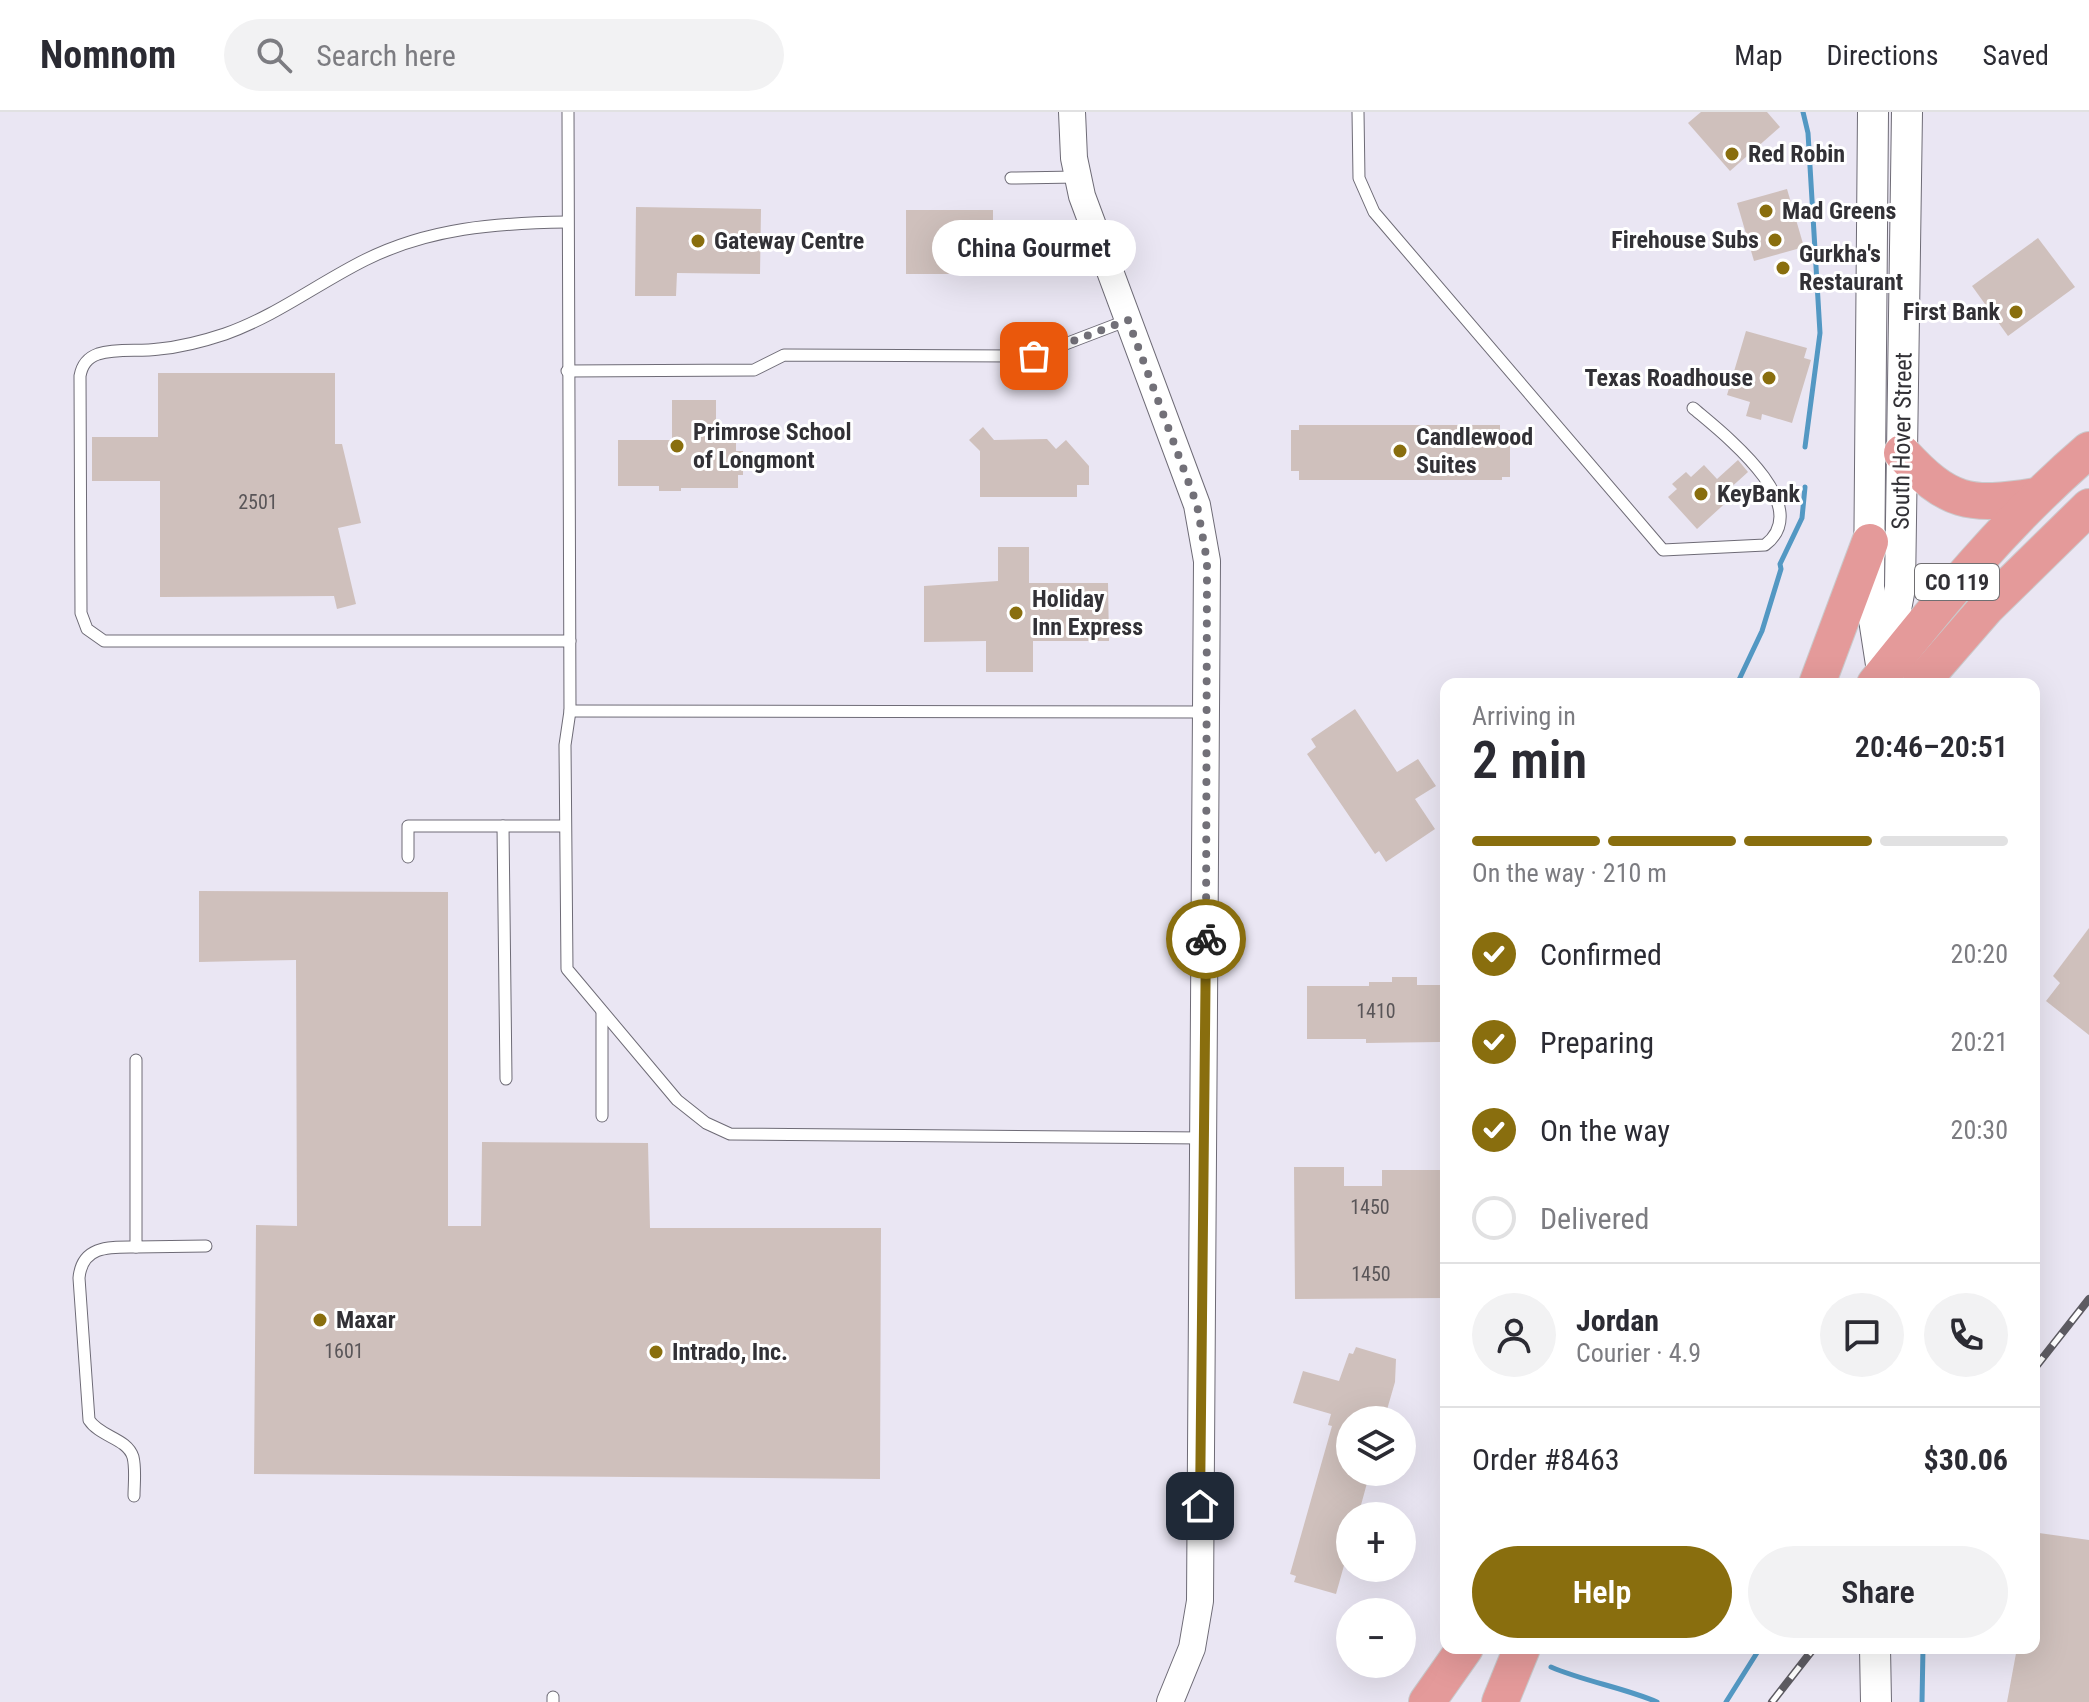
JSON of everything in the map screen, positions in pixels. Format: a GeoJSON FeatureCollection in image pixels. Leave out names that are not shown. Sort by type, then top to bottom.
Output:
{"type":"FeatureCollection","features":[{"type":"Feature","properties":{"kind":"highway","name":"CO 119"},"geometry":{"type":"LineString","coordinates":[[1883,678],[1984,550],[2036,496],[2089,450]]}},
{"type":"Feature","properties":{"kind":"highway"},"geometry":{"type":"LineString","coordinates":[[1902,453],[1936,487],[1951,496],[1981,501],[2036,496]]}},
{"type":"Feature","properties":{"kind":"highway","name":"CO 119"},"geometry":{"type":"LineString","coordinates":[[1925,678],[1986,608],[2089,507]]}},
{"type":"Feature","properties":{"kind":"highway"},"geometry":{"type":"LineString","coordinates":[[1819,678],[1870,542]]}},
{"type":"Feature","properties":{"kind":"highway"},"geometry":{"type":"LineString","coordinates":[[1947,678],[1956,656],[1986,608]]}},
{"type":"Feature","properties":{"kind":"highway"},"geometry":{"type":"LineString","coordinates":[[1427,1702],[1461,1654]]}},
{"type":"Feature","properties":{"kind":"highway"},"geometry":{"type":"LineString","coordinates":[[1500,1702],[1520,1654]]}},
{"type":"Feature","properties":{"kind":"main road","name":"South Hover Street"},"geometry":{"type":"LineString","coordinates":[[1873,112],[1869,587],[1881,678]]}},
{"type":"Feature","properties":{"kind":"main road","name":"South Hover Street"},"geometry":{"type":"LineString","coordinates":[[1881,678],[1900,588],[1907,112]]}},
{"type":"Feature","properties":{"kind":"main road"},"geometry":{"type":"LineString","coordinates":[[1875,1654],[1876,1702]]}},
{"type":"Feature","properties":{"kind":"street"},"geometry":{"type":"LineString","coordinates":[[1072,112],[1077,177],[1202,523],[1207,561],[1200,1601],[1192,1648],[1170,1702]]}},
{"type":"Feature","properties":{"kind":"lane"},"geometry":{"type":"LineString","coordinates":[[568,112],[570,711],[565,745],[564,826],[567,969],[661,1084],[687,1109],[714,1128],[737,1136],[1204,1138]]}},
{"type":"Feature","properties":{"kind":"lane"},"geometry":{"type":"LineString","coordinates":[[1358,112],[1359,178],[1374,212],[1663,550],[1765,545],[1775,536],[1778,525],[1778,505],[1771,487],[1741,450],[1693,408]]}},
{"type":"Feature","properties":{"kind":"lane"},"geometry":{"type":"LineString","coordinates":[[1011,178],[1077,177]]}},
{"type":"Feature","properties":{"kind":"lane"},"geometry":{"type":"LineString","coordinates":[[567,222],[493,224],[429,235],[361,261],[283,309],[239,329],[183,346],[103,353],[90,358],[80,376],[81,597],[85,626],[104,641],[570,641]]}},
{"type":"Feature","properties":{"kind":"lane"},"geometry":{"type":"LineString","coordinates":[[567,371],[754,370],[784,355],[1034,356],[1128,320]]}},
{"type":"Feature","properties":{"kind":"lane"},"geometry":{"type":"LineString","coordinates":[[570,711],[1207,712]]}},
{"type":"Feature","properties":{"kind":"lane"},"geometry":{"type":"LineString","coordinates":[[408,857],[408,826],[564,826]]}},
{"type":"Feature","properties":{"kind":"lane"},"geometry":{"type":"LineString","coordinates":[[503,826],[506,1079]]}},
{"type":"Feature","properties":{"kind":"lane"},"geometry":{"type":"LineString","coordinates":[[602,1012],[602,1116]]}},
{"type":"Feature","properties":{"kind":"lane"},"geometry":{"type":"LineString","coordinates":[[136,1060],[136,1247]]}},
{"type":"Feature","properties":{"kind":"lane"},"geometry":{"type":"LineString","coordinates":[[134,1496],[134,1461],[129,1450],[102,1434],[89,1420],[79,1278],[82,1263],[92,1252],[106,1247],[206,1246]]}},
{"type":"Feature","properties":{"kind":"building","name":"Red Robin"},"geometry":{"type":"Polygon","coordinates":[[[1701,112],[1767,112],[1780,127],[1730,171],[1688,123],[1701,112]]]}},
{"type":"Feature","properties":{"kind":"building"},"geometry":{"type":"Polygon","coordinates":[[[1787,189],[1804,247],[1754,261],[1737,203],[1787,189]]]}},
{"type":"Feature","properties":{"kind":"building","name":"Gateway Centre"},"geometry":{"type":"Polygon","coordinates":[[[636,207],[761,209],[760,274],[677,273],[676,296],[635,296],[636,207]]]}},
{"type":"Feature","properties":{"kind":"building"},"geometry":{"type":"Polygon","coordinates":[[[906,210],[993,210],[993,274],[906,274],[906,210]]]}},
{"type":"Feature","properties":{"kind":"building","name":"First Bank"},"geometry":{"type":"Polygon","coordinates":[[[2038,238],[2075,287],[2008,336],[1972,286],[2038,238]]]}},
{"type":"Feature","properties":{"kind":"building","name":"Texas Roadhouse"},"geometry":{"type":"Polygon","coordinates":[[[1746,331],[1807,348],[1804,358],[1811,360],[1792,423],[1762,414],[1761,420],[1746,416],[1750,402],[1727,395],[1746,331]]]}},
{"type":"Feature","properties":{"kind":"building"},"geometry":{"type":"Polygon","coordinates":[[[158,373],[335,373],[335,444],[342,444],[361,523],[338,528],[356,604],[337,609],[334,596],[160,597],[160,481],[92,481],[92,437],[158,437],[158,373]]]}},
{"type":"Feature","properties":{"kind":"building","name":"Primrose School of Longmont"},"geometry":{"type":"Polygon","coordinates":[[[672,400],[716,400],[716,440],[736,440],[736,451],[743,451],[743,475],[738,475],[738,488],[659,491],[659,486],[618,486],[618,440],[672,440],[672,400]]]}},
{"type":"Feature","properties":{"kind":"building","name":"Candlewood Suites"},"geometry":{"type":"Polygon","coordinates":[[[1299,425],[1500,425],[1500,430],[1510,430],[1510,477],[1502,477],[1502,480],[1299,480],[1299,471],[1291,471],[1291,430],[1299,430],[1299,425]]]}},
{"type":"Feature","properties":{"kind":"building"},"geometry":{"type":"Polygon","coordinates":[[[983,427],[994,440],[1047,439],[1056,449],[1066,440],[1089,466],[1089,485],[1077,485],[1077,497],[980,497],[980,451],[969,440],[983,427]]]}},
{"type":"Feature","properties":{"kind":"building","name":"KeyBank"},"geometry":{"type":"Polygon","coordinates":[[[1738,460],[1748,472],[1727,491],[1732,497],[1697,529],[1668,497],[1677,489],[1672,484],[1686,472],[1691,477],[1704,465],[1717,479],[1738,460]]]}},
{"type":"Feature","properties":{"kind":"building","name":"Holiday Inn Express"},"geometry":{"type":"Polygon","coordinates":[[[998,547],[1029,547],[1029,583],[1108,583],[1109,641],[1033,641],[1033,672],[986,672],[986,641],[924,642],[924,586],[998,581],[998,547]]]}},
{"type":"Feature","properties":{"kind":"building"},"geometry":{"type":"Polygon","coordinates":[[[1355,709],[1397,772],[1418,759],[1436,786],[1415,799],[1435,829],[1386,862],[1379,851],[1375,854],[1307,754],[1316,747],[1311,739],[1355,709]]]}},
{"type":"Feature","properties":{"kind":"building"},"geometry":{"type":"Polygon","coordinates":[[[199,891],[448,892],[448,1226],[481,1226],[482,1142],[648,1143],[650,1228],[881,1228],[880,1479],[254,1474],[256,1225],[297,1226],[296,960],[199,962],[199,891]]]}},
{"type":"Feature","properties":{"kind":"building"},"geometry":{"type":"Polygon","coordinates":[[[2089,928],[2089,1035],[2046,1001],[2060,983],[2053,976],[2089,928]]]}},
{"type":"Feature","properties":{"kind":"building"},"geometry":{"type":"Polygon","coordinates":[[[1392,977],[1417,977],[1417,985],[1440,985],[1440,1042],[1366,1043],[1366,1039],[1307,1039],[1307,986],[1369,986],[1369,982],[1392,982],[1392,977]]]}},
{"type":"Feature","properties":{"kind":"building"},"geometry":{"type":"Polygon","coordinates":[[[1294,1167],[1344,1167],[1344,1186],[1382,1186],[1382,1170],[1440,1170],[1440,1298],[1295,1299],[1294,1167]]]}},
{"type":"Feature","properties":{"kind":"building"},"geometry":{"type":"Polygon","coordinates":[[[1356,1347],[1396,1359],[1395,1382],[1388,1406],[1336,1406],[1336,1486],[1366,1486],[1362,1502],[1336,1502],[1336,1582],[1339,1582],[1336,1594],[1294,1582],[1296,1576],[1290,1574],[1332,1426],[1328,1425],[1331,1414],[1293,1403],[1303,1371],[1339,1381],[1349,1353],[1353,1354],[1356,1347]]]}},
{"type":"Feature","properties":{"kind":"building"},"geometry":{"type":"Polygon","coordinates":[[[2040,1533],[2089,1540],[2089,1702],[2007,1702],[2016,1654],[2040,1654],[2040,1533]]]}},
{"type":"Feature","properties":{"kind":"waterway"},"geometry":{"type":"LineString","coordinates":[[1803,112],[1808,133],[1820,333],[1805,447]]}},
{"type":"Feature","properties":{"kind":"waterway"},"geometry":{"type":"LineString","coordinates":[[1740,678],[1762,631],[1780,564],[1802,518],[1805,487]]}},
{"type":"Feature","properties":{"kind":"waterway"},"geometry":{"type":"LineString","coordinates":[[1726,1702],[1756,1654]]}},
{"type":"Feature","properties":{"kind":"waterway"},"geometry":{"type":"LineString","coordinates":[[1922,1702],[1923,1654]]}},
{"type":"Feature","properties":{"kind":"waterway"},"geometry":{"type":"LineString","coordinates":[[1551,1667],[1657,1702]]}},
{"type":"Feature","properties":{"kind":"railway"},"geometry":{"type":"LineString","coordinates":[[2040,1361],[2089,1299]]}},
{"type":"Feature","properties":{"kind":"railway"},"geometry":{"type":"LineString","coordinates":[[1772,1702],[1809,1654]]}},
{"type":"Feature","properties":{"kind":"way so far"},"geometry":{"type":"LineString","coordinates":[[1034,356],[1128,320],[1200,514],[1207,561],[1208,603],[1206,939]]}},
{"type":"Feature","properties":{"kind":"place","name":"Red Robin"},"geometry":{"type":"Point","coordinates":[1732,154]}},
{"type":"Feature","properties":{"kind":"place","name":"Mad Greens"},"geometry":{"type":"Point","coordinates":[1766,211]}},
{"type":"Feature","properties":{"kind":"place","name":"Firehouse Subs"},"geometry":{"type":"Point","coordinates":[1775,240]}},
{"type":"Feature","properties":{"kind":"place","name":"Gateway Centre"},"geometry":{"type":"Point","coordinates":[698,241]}},
{"type":"Feature","properties":{"kind":"place","name":"Gurkha's Restaurant"},"geometry":{"type":"Point","coordinates":[1783,268]}},
{"type":"Feature","properties":{"kind":"place","name":"First Bank"},"geometry":{"type":"Point","coordinates":[2016,312]}},
{"type":"Feature","properties":{"kind":"place","name":"China Gourmet"},"geometry":{"type":"Point","coordinates":[1034,356]}},
{"type":"Feature","properties":{"kind":"place","name":"Texas Roadhouse"},"geometry":{"type":"Point","coordinates":[1769,378]}},
{"type":"Feature","properties":{"kind":"place","name":"Primrose School of Longmont"},"geometry":{"type":"Point","coordinates":[677,446]}},
{"type":"Feature","properties":{"kind":"place","name":"Candlewood Suites"},"geometry":{"type":"Point","coordinates":[1400,451]}},
{"type":"Feature","properties":{"kind":"place","name":"KeyBank"},"geometry":{"type":"Point","coordinates":[1701,494]}},
{"type":"Feature","properties":{"kind":"place","name":"Holiday Inn Express"},"geometry":{"type":"Point","coordinates":[1016,613]}},
{"type":"Feature","properties":{"kind":"place","name":"Maxar"},"geometry":{"type":"Point","coordinates":[320,1320]}},
{"type":"Feature","properties":{"kind":"place","name":"Intrado, Inc."},"geometry":{"type":"Point","coordinates":[656,1352]}},
{"type":"Feature","properties":{"kind":"route"},"geometry":{"type":"LineString","coordinates":[[1200,1506],[1206,939]]}}]}
